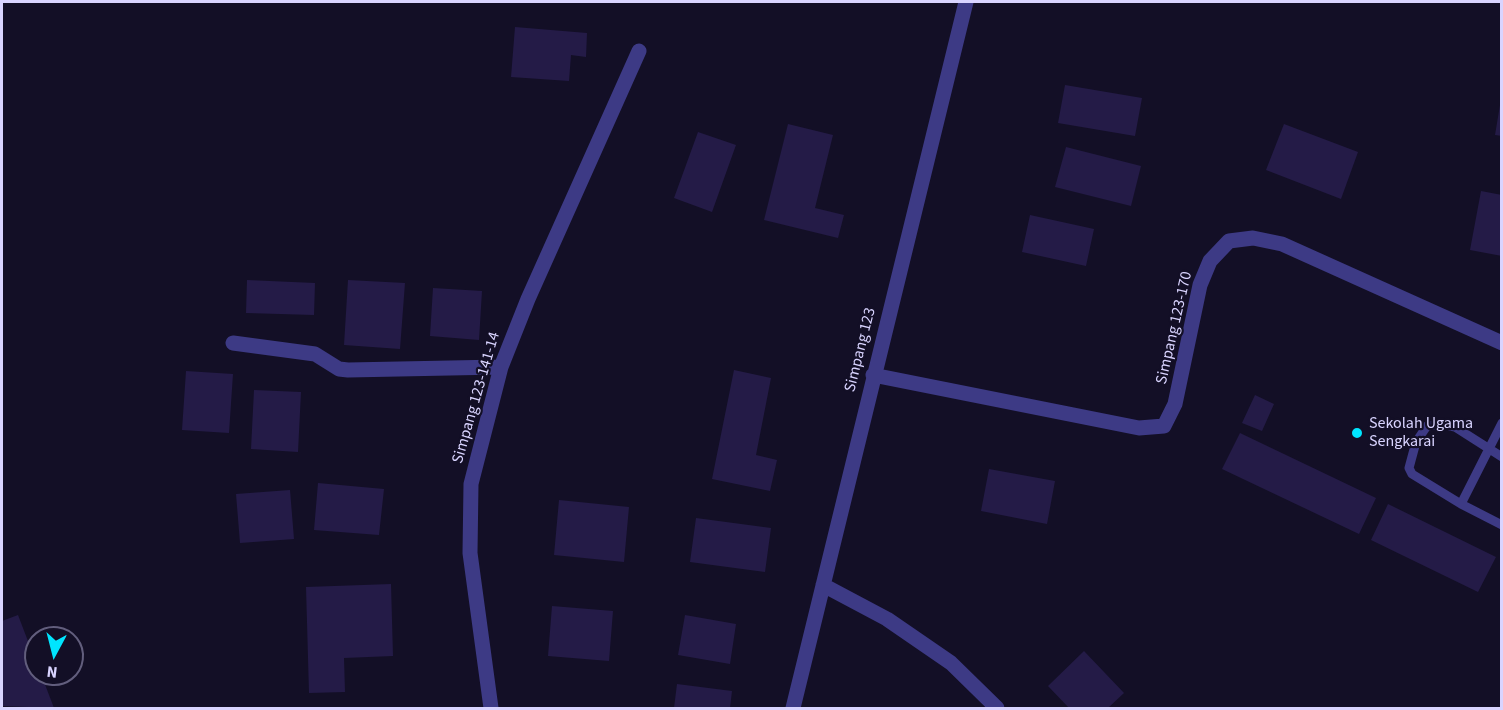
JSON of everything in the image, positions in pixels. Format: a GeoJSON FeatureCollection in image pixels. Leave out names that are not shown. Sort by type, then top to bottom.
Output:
{"type":"FeatureCollection","features":[{"type":"Feature","properties":{"kind":"street","name":"Simpang 123"},"geometry":{"type":"LineString","coordinates":[[794,708],[873,375],[966,2]]}},
{"type":"Feature","properties":{"kind":"street","name":"Simpang 123-141-14"},"geometry":{"type":"LineString","coordinates":[[491,708],[470,553],[471,484],[501,367],[528,298],[639,51]]}},
{"type":"Feature","properties":{"kind":"street","name":"Simpang 123-170"},"geometry":{"type":"LineString","coordinates":[[873,375],[1139,428],[1164,426],[1175,404],[1200,285],[1210,261],[1229,241],[1253,238],[1282,244],[1502,343]]}},
{"type":"Feature","properties":{"kind":"street"},"geometry":{"type":"LineString","coordinates":[[233,343],[315,354],[339,369],[348,370],[501,367]]}},
{"type":"Feature","properties":{"kind":"street"},"geometry":{"type":"LineString","coordinates":[[823,585],[887,619],[951,663],[998,708]]}},
{"type":"Feature","properties":{"kind":"lane"},"geometry":{"type":"LineString","coordinates":[[1461,504],[1502,423]]}},
{"type":"Feature","properties":{"kind":"lane"},"geometry":{"type":"LineString","coordinates":[[1502,457],[1455,427],[1442,424],[1427,426],[1416,442],[1410,457],[1410,468],[1413,474],[1461,504],[1502,525]]}},
{"type":"Feature","properties":{"kind":"building"},"geometry":{"type":"Polygon","coordinates":[[[515,27],[587,33],[586,57],[571,55],[569,81],[511,77],[515,27]]]}},
{"type":"Feature","properties":{"kind":"building"},"geometry":{"type":"Polygon","coordinates":[[[1065,85],[1142,98],[1135,136],[1058,123],[1065,85]]]}},
{"type":"Feature","properties":{"kind":"building"},"geometry":{"type":"Polygon","coordinates":[[[1500,105],[1502,105],[1502,136],[1495,135],[1500,105]]]}},
{"type":"Feature","properties":{"kind":"building"},"geometry":{"type":"Polygon","coordinates":[[[788,124],[833,135],[815,208],[844,215],[838,238],[764,220],[788,124]]]}},
{"type":"Feature","properties":{"kind":"building"},"geometry":{"type":"Polygon","coordinates":[[[1284,124],[1358,152],[1341,199],[1266,170],[1284,124]]]}},
{"type":"Feature","properties":{"kind":"building"},"geometry":{"type":"Polygon","coordinates":[[[698,132],[736,145],[712,212],[674,198],[698,132]]]}},
{"type":"Feature","properties":{"kind":"building"},"geometry":{"type":"Polygon","coordinates":[[[1066,147],[1141,166],[1131,206],[1055,187],[1066,147]]]}},
{"type":"Feature","properties":{"kind":"building"},"geometry":{"type":"Polygon","coordinates":[[[1481,191],[1502,195],[1502,256],[1470,250],[1481,191]]]}},
{"type":"Feature","properties":{"kind":"building"},"geometry":{"type":"Polygon","coordinates":[[[1030,215],[1094,229],[1086,266],[1022,252],[1030,215]]]}},
{"type":"Feature","properties":{"kind":"building"},"geometry":{"type":"Polygon","coordinates":[[[247,280],[315,283],[314,315],[246,313],[247,280]]]}},
{"type":"Feature","properties":{"kind":"building"},"geometry":{"type":"Polygon","coordinates":[[[348,280],[405,283],[400,349],[344,345],[348,280]]]}},
{"type":"Feature","properties":{"kind":"building"},"geometry":{"type":"Polygon","coordinates":[[[433,288],[482,291],[479,340],[430,336],[433,288]]]}},
{"type":"Feature","properties":{"kind":"building"},"geometry":{"type":"Polygon","coordinates":[[[734,370],[771,378],[756,455],[777,460],[770,491],[712,479],[734,370]]]}},
{"type":"Feature","properties":{"kind":"building"},"geometry":{"type":"Polygon","coordinates":[[[186,371],[233,374],[229,433],[182,430],[186,371]]]}},
{"type":"Feature","properties":{"kind":"building"},"geometry":{"type":"Polygon","coordinates":[[[254,390],[301,392],[298,452],[251,449],[254,390]]]}},
{"type":"Feature","properties":{"kind":"building"},"geometry":{"type":"Polygon","coordinates":[[[1255,395],[1274,404],[1262,431],[1242,423],[1255,395]]]}},
{"type":"Feature","properties":{"kind":"building"},"geometry":{"type":"Polygon","coordinates":[[[1240,433],[1376,498],[1359,534],[1222,469],[1240,433]]]}},
{"type":"Feature","properties":{"kind":"building"},"geometry":{"type":"Polygon","coordinates":[[[989,469],[1055,481],[1047,524],[981,511],[989,469]]]}},
{"type":"Feature","properties":{"kind":"building"},"geometry":{"type":"Polygon","coordinates":[[[318,483],[384,489],[379,535],[314,530],[318,483]]]}},
{"type":"Feature","properties":{"kind":"building"},"geometry":{"type":"Polygon","coordinates":[[[290,490],[294,539],[240,543],[236,494],[290,490]]]}},
{"type":"Feature","properties":{"kind":"building"},"geometry":{"type":"Polygon","coordinates":[[[559,500],[629,507],[624,562],[554,555],[559,500]]]}},
{"type":"Feature","properties":{"kind":"building"},"geometry":{"type":"Polygon","coordinates":[[[1388,504],[1496,557],[1478,592],[1371,540],[1388,504]]]}},
{"type":"Feature","properties":{"kind":"building"},"geometry":{"type":"Polygon","coordinates":[[[696,518],[771,528],[765,572],[690,562],[696,518]]]}},
{"type":"Feature","properties":{"kind":"building"},"geometry":{"type":"Polygon","coordinates":[[[391,584],[393,656],[344,658],[345,692],[309,693],[306,587],[391,584]]]}},
{"type":"Feature","properties":{"kind":"building"},"geometry":{"type":"Polygon","coordinates":[[[552,606],[613,611],[609,661],[548,656],[552,606]]]}},
{"type":"Feature","properties":{"kind":"building"},"geometry":{"type":"Polygon","coordinates":[[[18,615],[24,631],[24,686],[46,686],[54,708],[2,706],[2,621],[18,615]]]}},
{"type":"Feature","properties":{"kind":"building"},"geometry":{"type":"Polygon","coordinates":[[[685,615],[736,624],[730,664],[678,655],[685,615]]]}},
{"type":"Feature","properties":{"kind":"building"},"geometry":{"type":"Polygon","coordinates":[[[1084,651],[1124,693],[1108,708],[1069,708],[1048,686],[1084,651]]]}},
{"type":"Feature","properties":{"kind":"building"},"geometry":{"type":"Polygon","coordinates":[[[677,684],[732,691],[730,708],[674,708],[677,684]]]}},
{"type":"Feature","properties":{"kind":"place","name":"Sekolah Ugama Sengkarai"},"geometry":{"type":"Point","coordinates":[1357,433]}}]}
